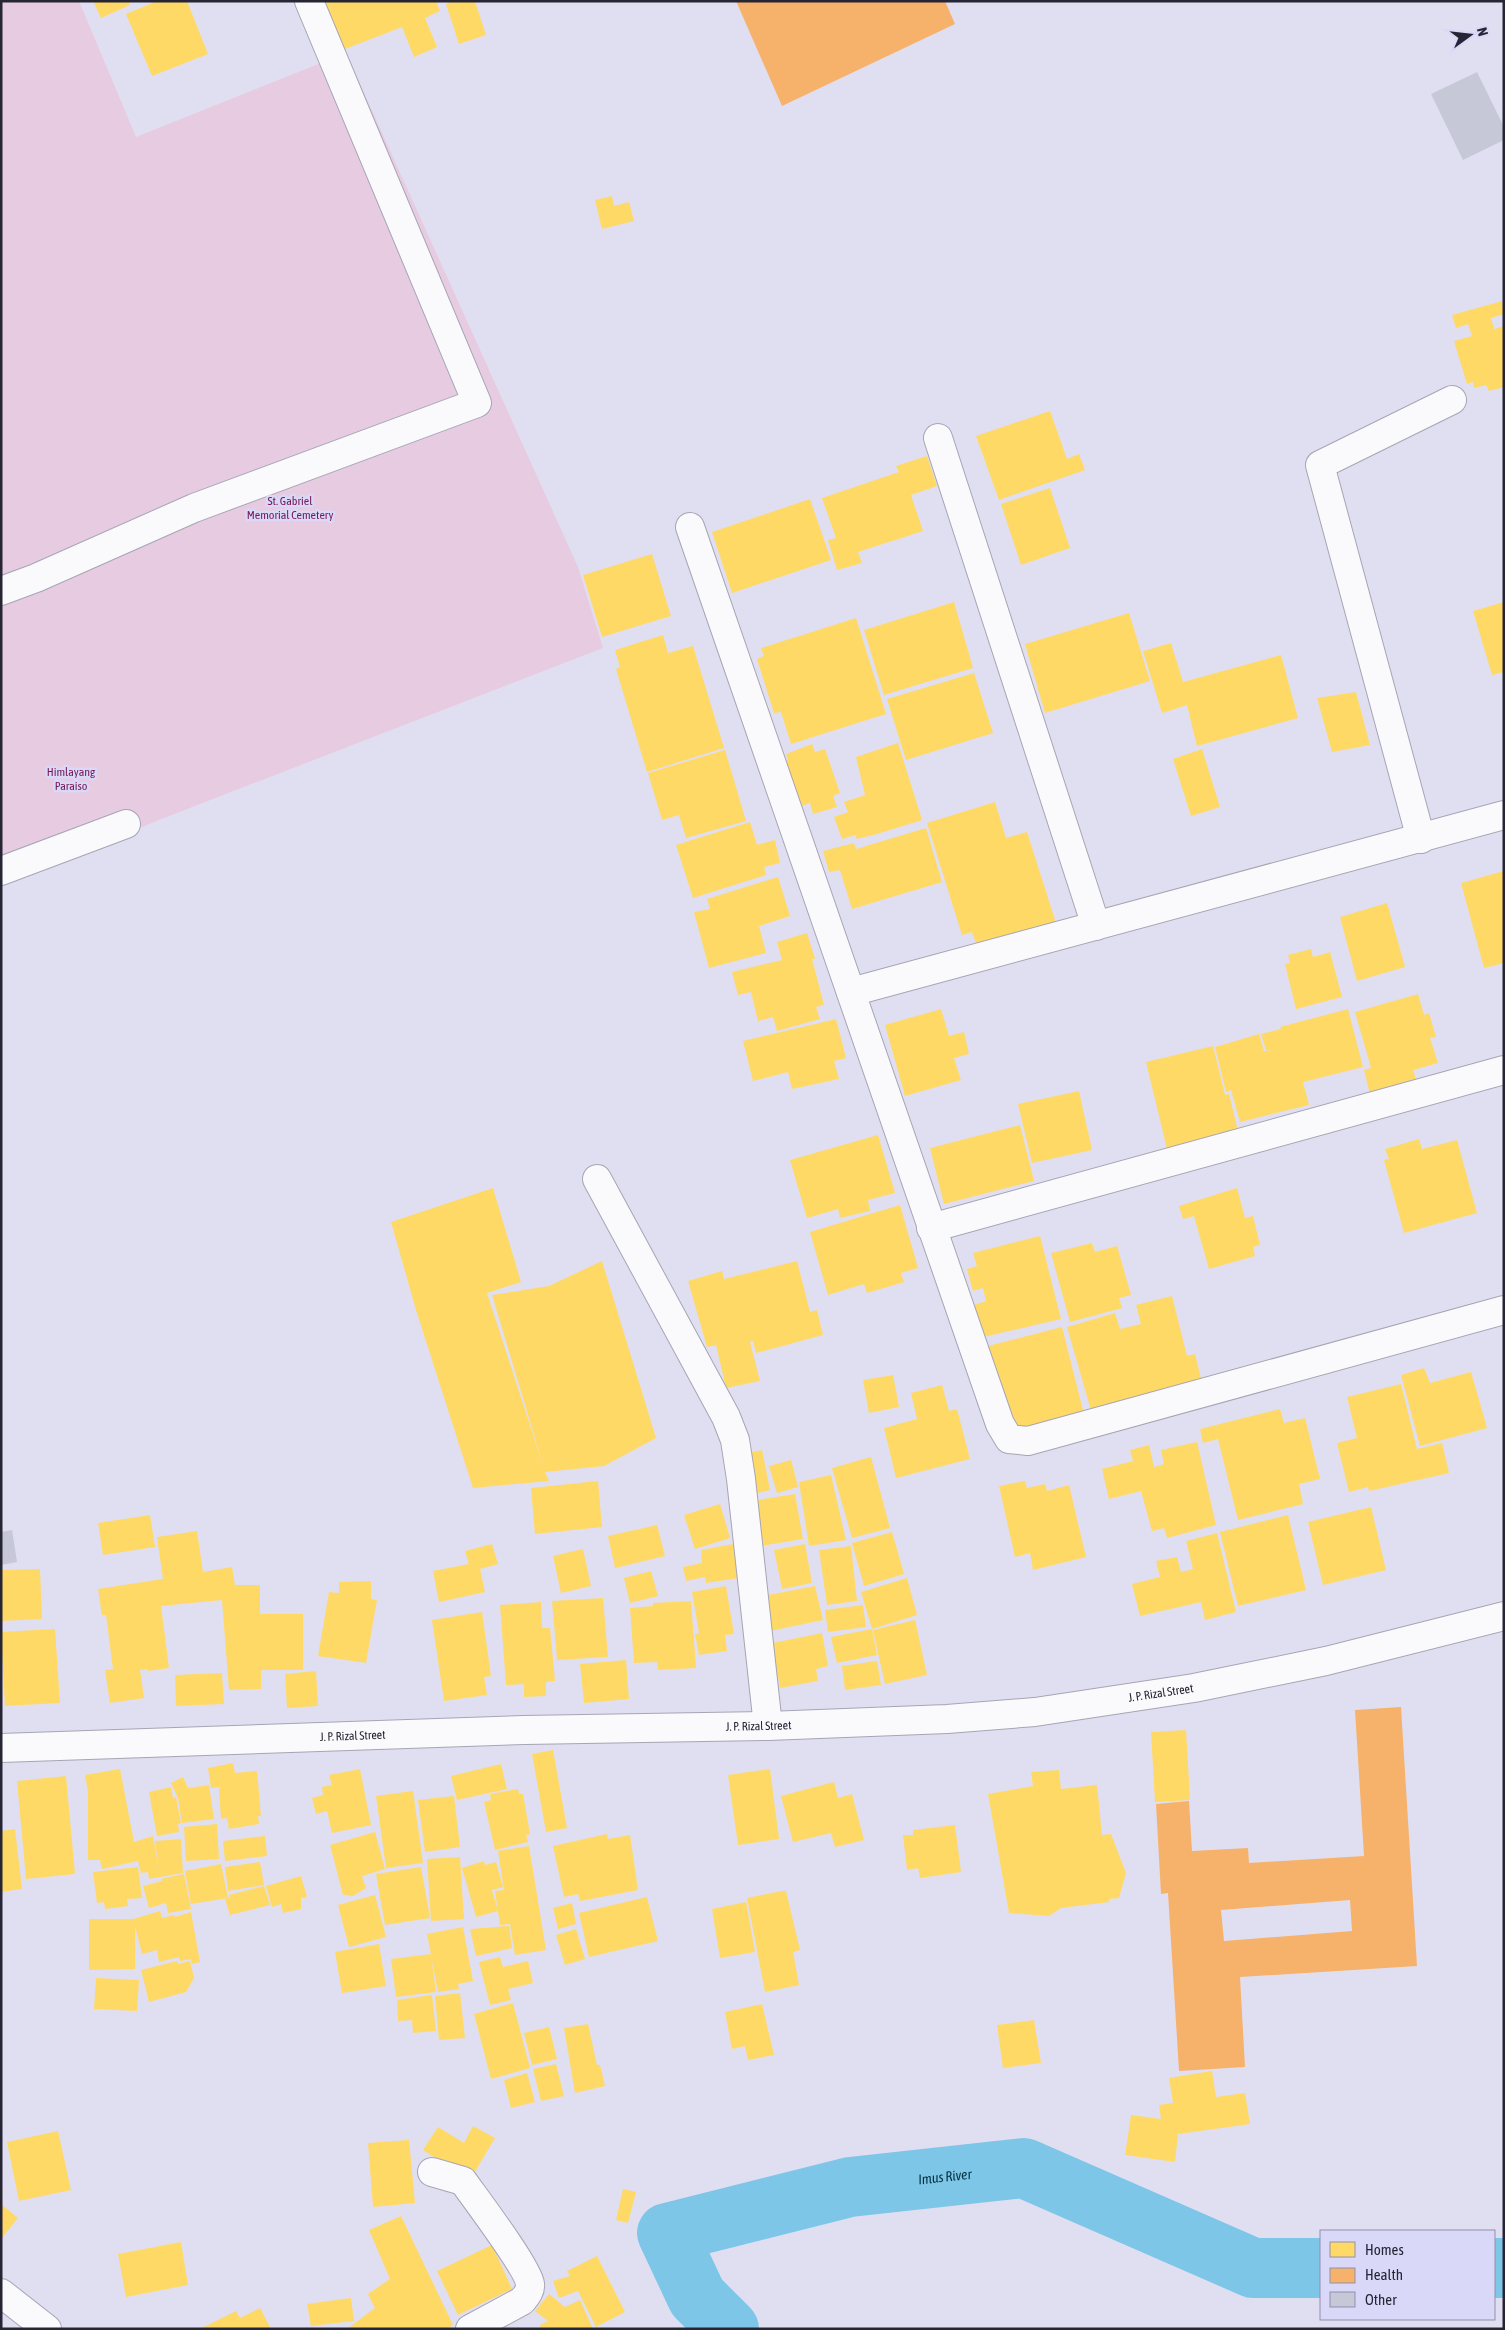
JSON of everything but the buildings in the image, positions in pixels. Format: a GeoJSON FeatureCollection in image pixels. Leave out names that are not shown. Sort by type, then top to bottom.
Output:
{"type":"FeatureCollection","features":[{"type":"Feature","properties":{"kind":"street"},"geometry":{"type":"LineString","coordinates":[[1,591],[36,578],[194,508],[477,403],[309,1]]}},
{"type":"Feature","properties":{"kind":"street"},"geometry":{"type":"LineString","coordinates":[[1421,838],[1320,465],[1452,400]]}},
{"type":"Feature","properties":{"kind":"street"},"geometry":{"type":"LineString","coordinates":[[938,438],[1096,926]]}},
{"type":"Feature","properties":{"kind":"street"},"geometry":{"type":"LineString","coordinates":[[690,527],[931,1228],[1000,1424],[1009,1439],[1028,1441],[1504,1310]]}},
{"type":"Feature","properties":{"kind":"street"},"geometry":{"type":"LineString","coordinates":[[851,992],[1504,815]]}},
{"type":"Feature","properties":{"kind":"street"},"geometry":{"type":"LineString","coordinates":[[1,871],[126,824]]}},
{"type":"Feature","properties":{"kind":"street"},"geometry":{"type":"LineString","coordinates":[[931,1228],[1504,1070]]}},
{"type":"Feature","properties":{"kind":"street"},"geometry":{"type":"LineString","coordinates":[[597,1180],[726,1417],[735,1440],[742,1479],[768,1726]]}},
{"type":"Feature","properties":{"kind":"street","name":"J. P. Rizal Street"},"geometry":{"type":"LineString","coordinates":[[1,1748],[524,1730],[768,1726],[947,1719],[1063,1709],[1194,1688],[1326,1661],[1504,1616]]}},
{"type":"Feature","properties":{"kind":"street"},"geometry":{"type":"LineString","coordinates":[[432,2172],[463,2181],[530,2284],[528,2295],[522,2301],[470,2329]]}},
{"type":"Feature","properties":{"kind":"street"},"geometry":{"type":"LineString","coordinates":[[1,2293],[47,2329]]}},
{"type":"Feature","properties":{"kind":"green space","name":"St. Gabriel Memorial Cemetery"},"geometry":{"type":"Polygon","coordinates":[[[1,1],[79,1],[136,137],[346,53],[578,567],[603,648],[164,818],[1,885],[1,1]]]}},
{"type":"Feature","properties":{"kind":"waterway","name":"Imus River"},"geometry":{"type":"LineString","coordinates":[[729,2329],[697,2297],[667,2233],[850,2187],[1024,2168],[1253,2268],[1320,2268]]}},
{"type":"Feature","properties":{"kind":"waterway","name":"Imus River"},"geometry":{"type":"LineString","coordinates":[[1495,2268],[1504,2268]]}},
{"type":"Feature","properties":{"kind":"park label","name":"Himlayang Paraiso"},"geometry":{"type":"Point","coordinates":[71,779]}}]}
